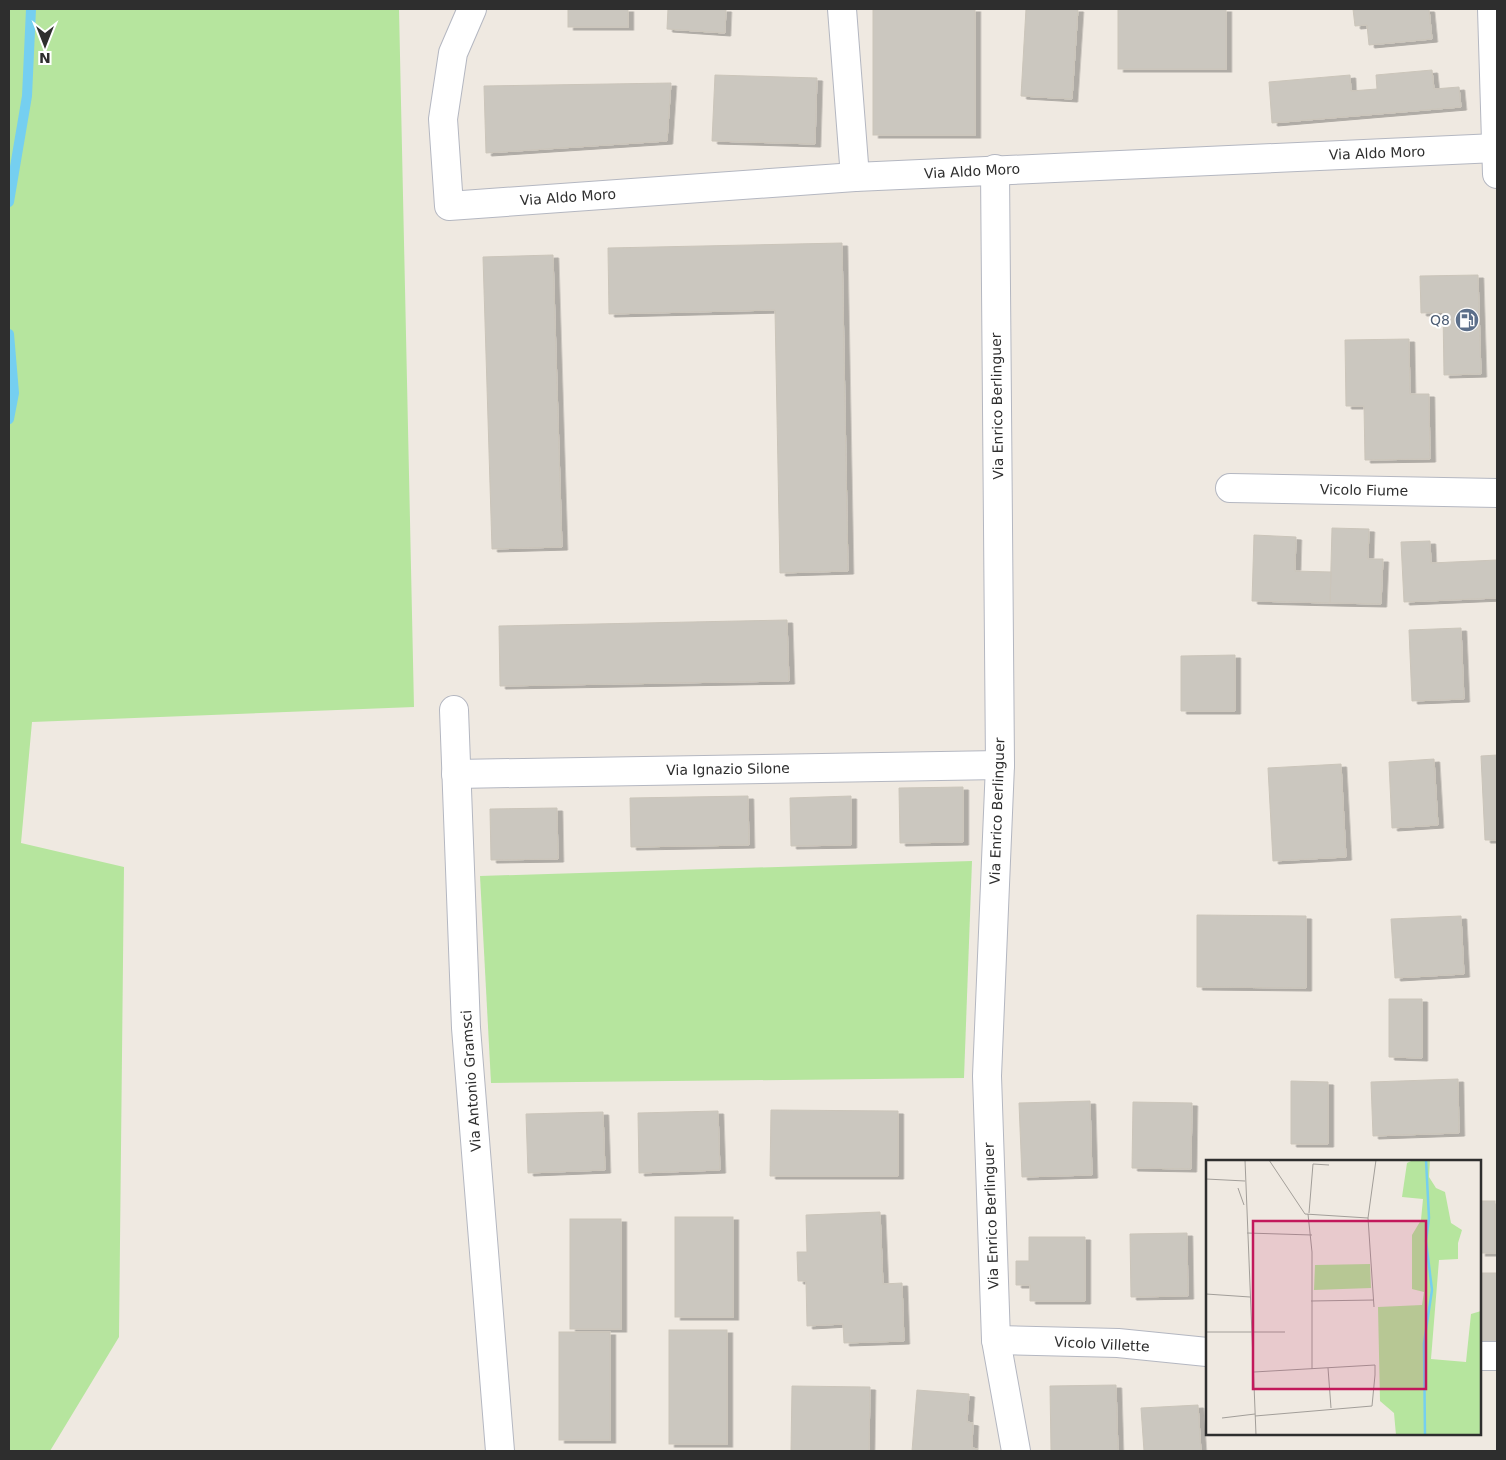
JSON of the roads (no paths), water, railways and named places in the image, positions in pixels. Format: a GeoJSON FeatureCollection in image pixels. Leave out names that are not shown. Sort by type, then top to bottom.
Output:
{"type":"FeatureCollection","features":[{"type":"Feature","properties":{"kind":"street","name":"Via Aldo Moro"},"geometry":{"type":"LineString","coordinates":[[472,9],[453,53],[443,119],[449,206],[995,169],[1496,148]]}},
{"type":"Feature","properties":{"kind":"street"},"geometry":{"type":"LineString","coordinates":[[842,9],[855,177]]}},
{"type":"Feature","properties":{"kind":"street"},"geometry":{"type":"LineString","coordinates":[[1492,9],[1497,174]]}},
{"type":"Feature","properties":{"kind":"street","name":"Via Enrico Berlinguer"},"geometry":{"type":"LineString","coordinates":[[995,169],[1000,765],[987,1076],[996,1340],[1016,1451]]}},
{"type":"Feature","properties":{"kind":"street","name":"Vicolo Fiume"},"geometry":{"type":"LineString","coordinates":[[1230,488],[1497,493]]}},
{"type":"Feature","properties":{"kind":"street","name":"Via Antonio Gramsci"},"geometry":{"type":"LineString","coordinates":[[454,710],[466,1028],[500,1451]]}},
{"type":"Feature","properties":{"kind":"street","name":"Via Ignazio Silone"},"geometry":{"type":"LineString","coordinates":[[456,774],[1000,765]]}},
{"type":"Feature","properties":{"kind":"street","name":"Vicolo Villette"},"geometry":{"type":"LineString","coordinates":[[996,1340],[1118,1343],[1206,1352]]}},
{"type":"Feature","properties":{"kind":"street"},"geometry":{"type":"LineString","coordinates":[[1481,1356],[1497,1356]]}},
{"type":"Feature","properties":{"kind":"waterway"},"geometry":{"type":"LineString","coordinates":[[9,202],[27,96],[31,9]]}},
{"type":"Feature","properties":{"kind":"waterway"},"geometry":{"type":"LineString","coordinates":[[9,334],[14,393],[9,419]]}},
{"type":"Feature","properties":{"kind":"place","name":"Q8"},"geometry":{"type":"Point","coordinates":[1467,320]}}]}
